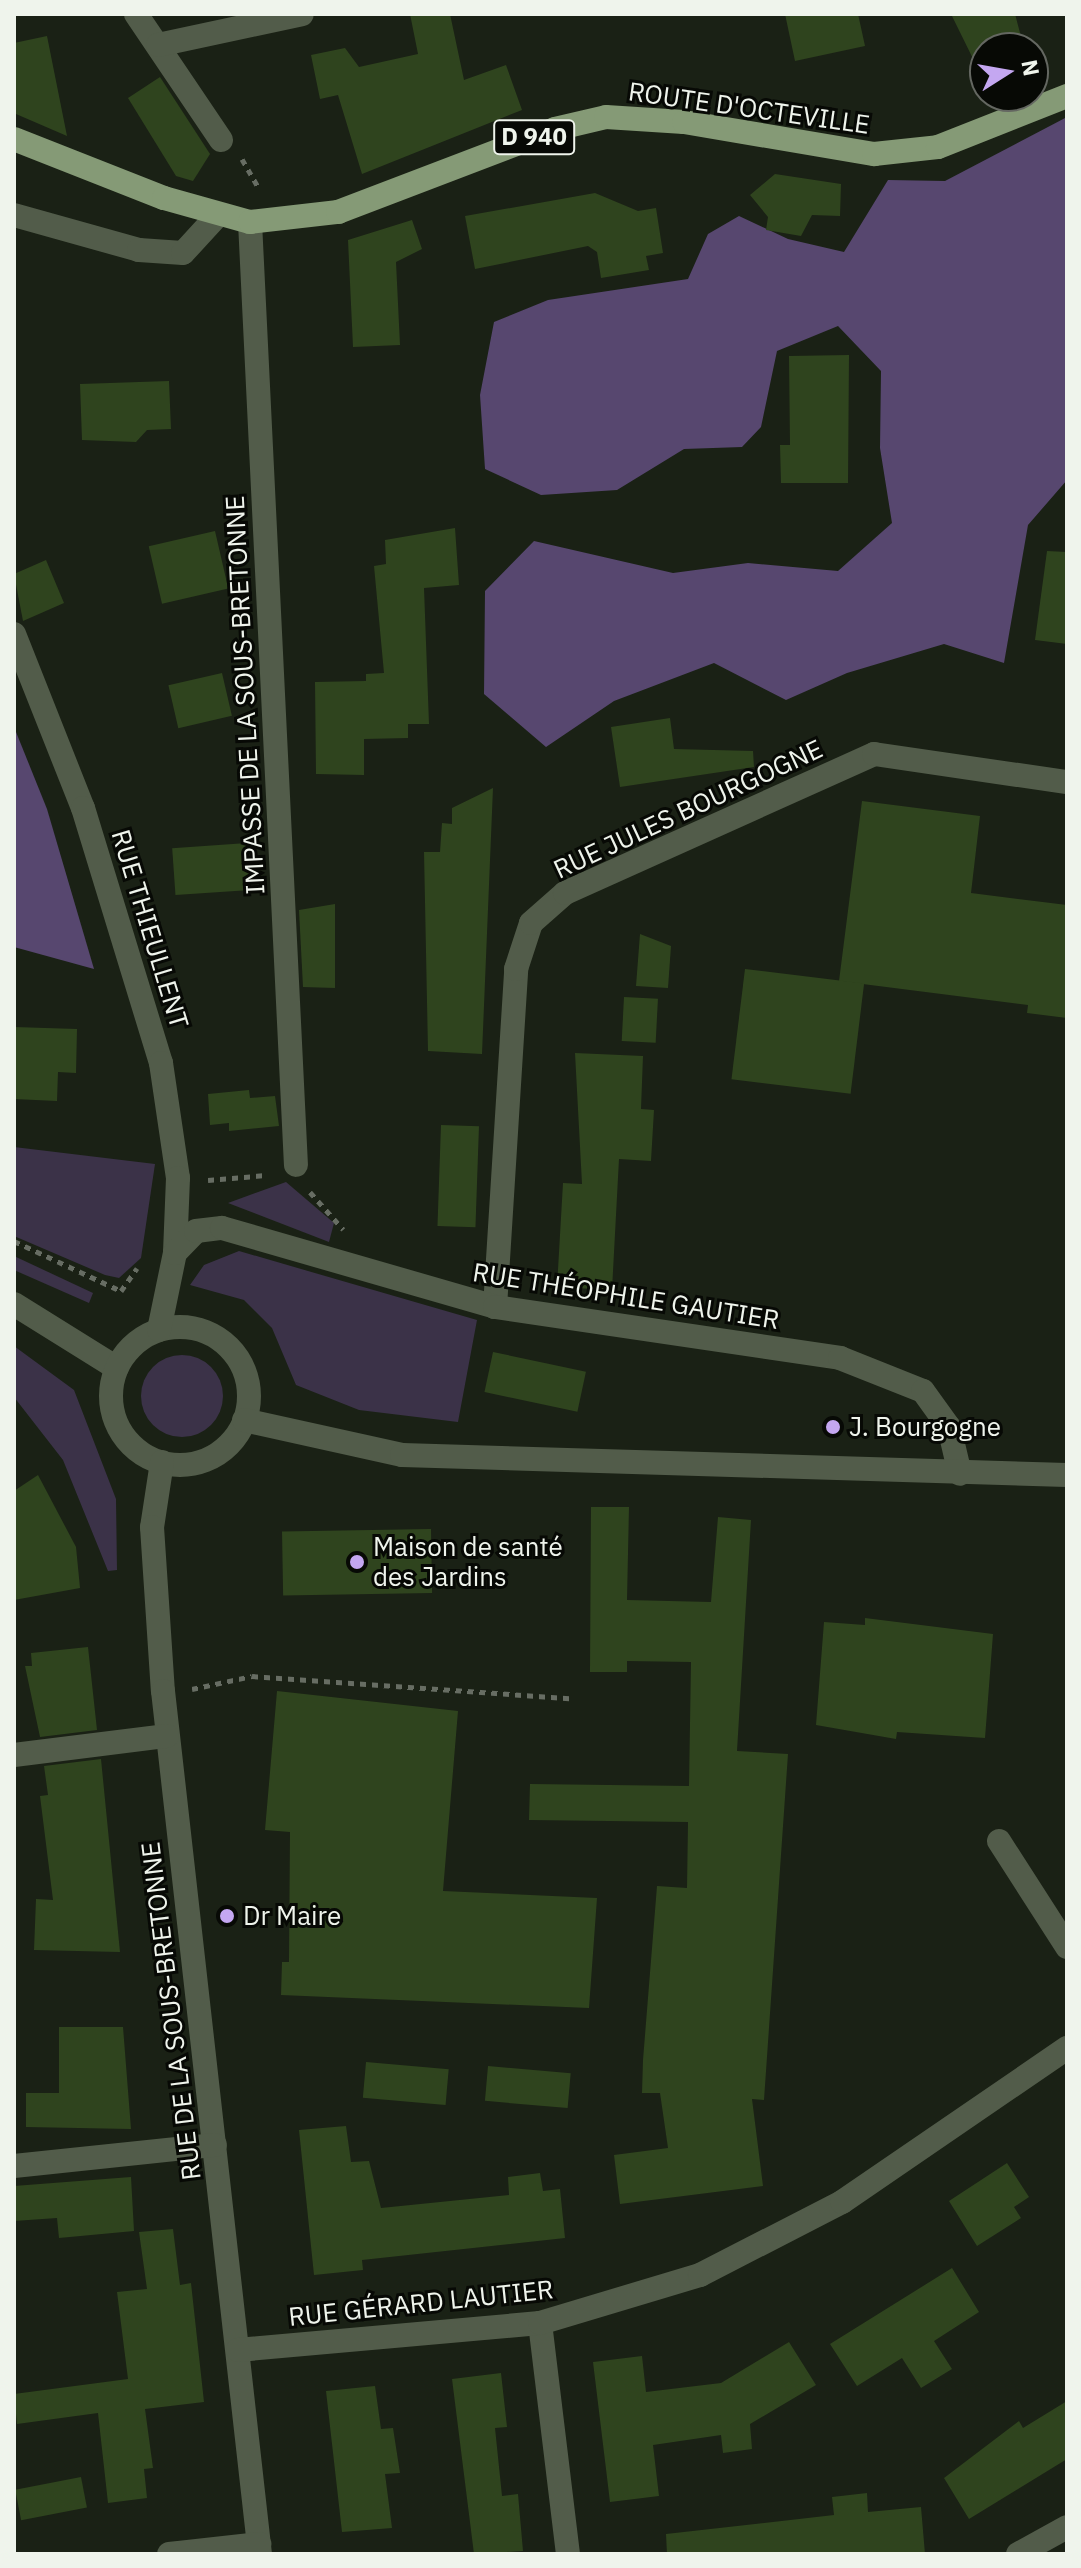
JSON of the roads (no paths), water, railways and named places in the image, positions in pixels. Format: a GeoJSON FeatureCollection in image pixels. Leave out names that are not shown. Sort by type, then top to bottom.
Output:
{"type":"FeatureCollection","features":[{"type":"Feature","properties":{"kind":"main road","name":"ROUTE D'OCTEVILLE"},"geometry":{"type":"LineString","coordinates":[[14,139],[217,216],[250,222],[338,212],[555,129],[606,117],[684,122],[874,154],[938,147],[1067,96]]}},
{"type":"Feature","properties":{"kind":"street"},"geometry":{"type":"LineString","coordinates":[[136,14],[221,140]]}},
{"type":"Feature","properties":{"kind":"street"},"geometry":{"type":"LineString","coordinates":[[158,45],[302,14]]}},
{"type":"Feature","properties":{"kind":"street"},"geometry":{"type":"LineString","coordinates":[[14,215],[139,250],[183,253],[217,216]]}},
{"type":"Feature","properties":{"kind":"street","name":"IMPASSE DE LA SOUS-BRETONNE"},"geometry":{"type":"LineString","coordinates":[[250,222],[296,1165]]}},
{"type":"Feature","properties":{"kind":"street","name":"RUE THIEULLENT"},"geometry":{"type":"LineString","coordinates":[[14,634],[83,808],[161,1063],[178,1183],[175,1253]]}},
{"type":"Feature","properties":{"kind":"street","name":"RUE JULES BOURGOGNE"},"geometry":{"type":"LineString","coordinates":[[495,1307],[516,969],[531,923],[565,893],[874,754],[1067,782]]}},
{"type":"Feature","properties":{"kind":"street","name":"RUE THÉOPHILE GAUTIER"},"geometry":{"type":"LineString","coordinates":[[175,1253],[196,1231],[222,1228],[351,1269],[495,1307],[840,1358],[923,1391],[949,1427],[960,1474]]}},
{"type":"Feature","properties":{"kind":"street"},"geometry":{"type":"LineString","coordinates":[[159,1330],[175,1253]]}},
{"type":"Feature","properties":{"kind":"street"},"geometry":{"type":"LineString","coordinates":[[14,1304],[117,1368]]}},
{"type":"Feature","properties":{"kind":"street"},"geometry":{"type":"LineString","coordinates":[[159,1330],[202,1330],[237,1356],[249,1394],[244,1420],[215,1456],[162,1462],[144,1455],[119,1426],[112,1407],[117,1368],[127,1351],[159,1330]]}},
{"type":"Feature","properties":{"kind":"street"},"geometry":{"type":"LineString","coordinates":[[244,1420],[402,1455],[1067,1475]]}},
{"type":"Feature","properties":{"kind":"street","name":"RUE DE LA SOUS-BRETONNE"},"geometry":{"type":"LineString","coordinates":[[162,1462],[152,1527],[167,1736],[260,2549]]}},
{"type":"Feature","properties":{"kind":"street"},"geometry":{"type":"LineString","coordinates":[[14,1755],[167,1736]]}},
{"type":"Feature","properties":{"kind":"street"},"geometry":{"type":"LineString","coordinates":[[999,1841],[1067,1947]]}},
{"type":"Feature","properties":{"kind":"street","name":"RUE GÉRARD LAUTIER"},"geometry":{"type":"LineString","coordinates":[[238,2350],[540,2323],[700,2275],[842,2202],[1067,2048]]}},
{"type":"Feature","properties":{"kind":"street"},"geometry":{"type":"LineString","coordinates":[[14,2166],[215,2145]]}},
{"type":"Feature","properties":{"kind":"street"},"geometry":{"type":"LineString","coordinates":[[540,2323],[568,2554]]}},
{"type":"Feature","properties":{"kind":"street"},"geometry":{"type":"LineString","coordinates":[[1018,2554],[1067,2527]]}},
{"type":"Feature","properties":{"kind":"street"},"geometry":{"type":"LineString","coordinates":[[169,2554],[260,2549]]}},
{"type":"Feature","properties":{"kind":"place","name":"J. Bourgogne"},"geometry":{"type":"Point","coordinates":[833,1427]}},
{"type":"Feature","properties":{"kind":"place","name":"Maison de santé des Jardins"},"geometry":{"type":"Point","coordinates":[357,1562]}},
{"type":"Feature","properties":{"kind":"place","name":"Dr Maire"},"geometry":{"type":"Point","coordinates":[227,1916]}}]}
